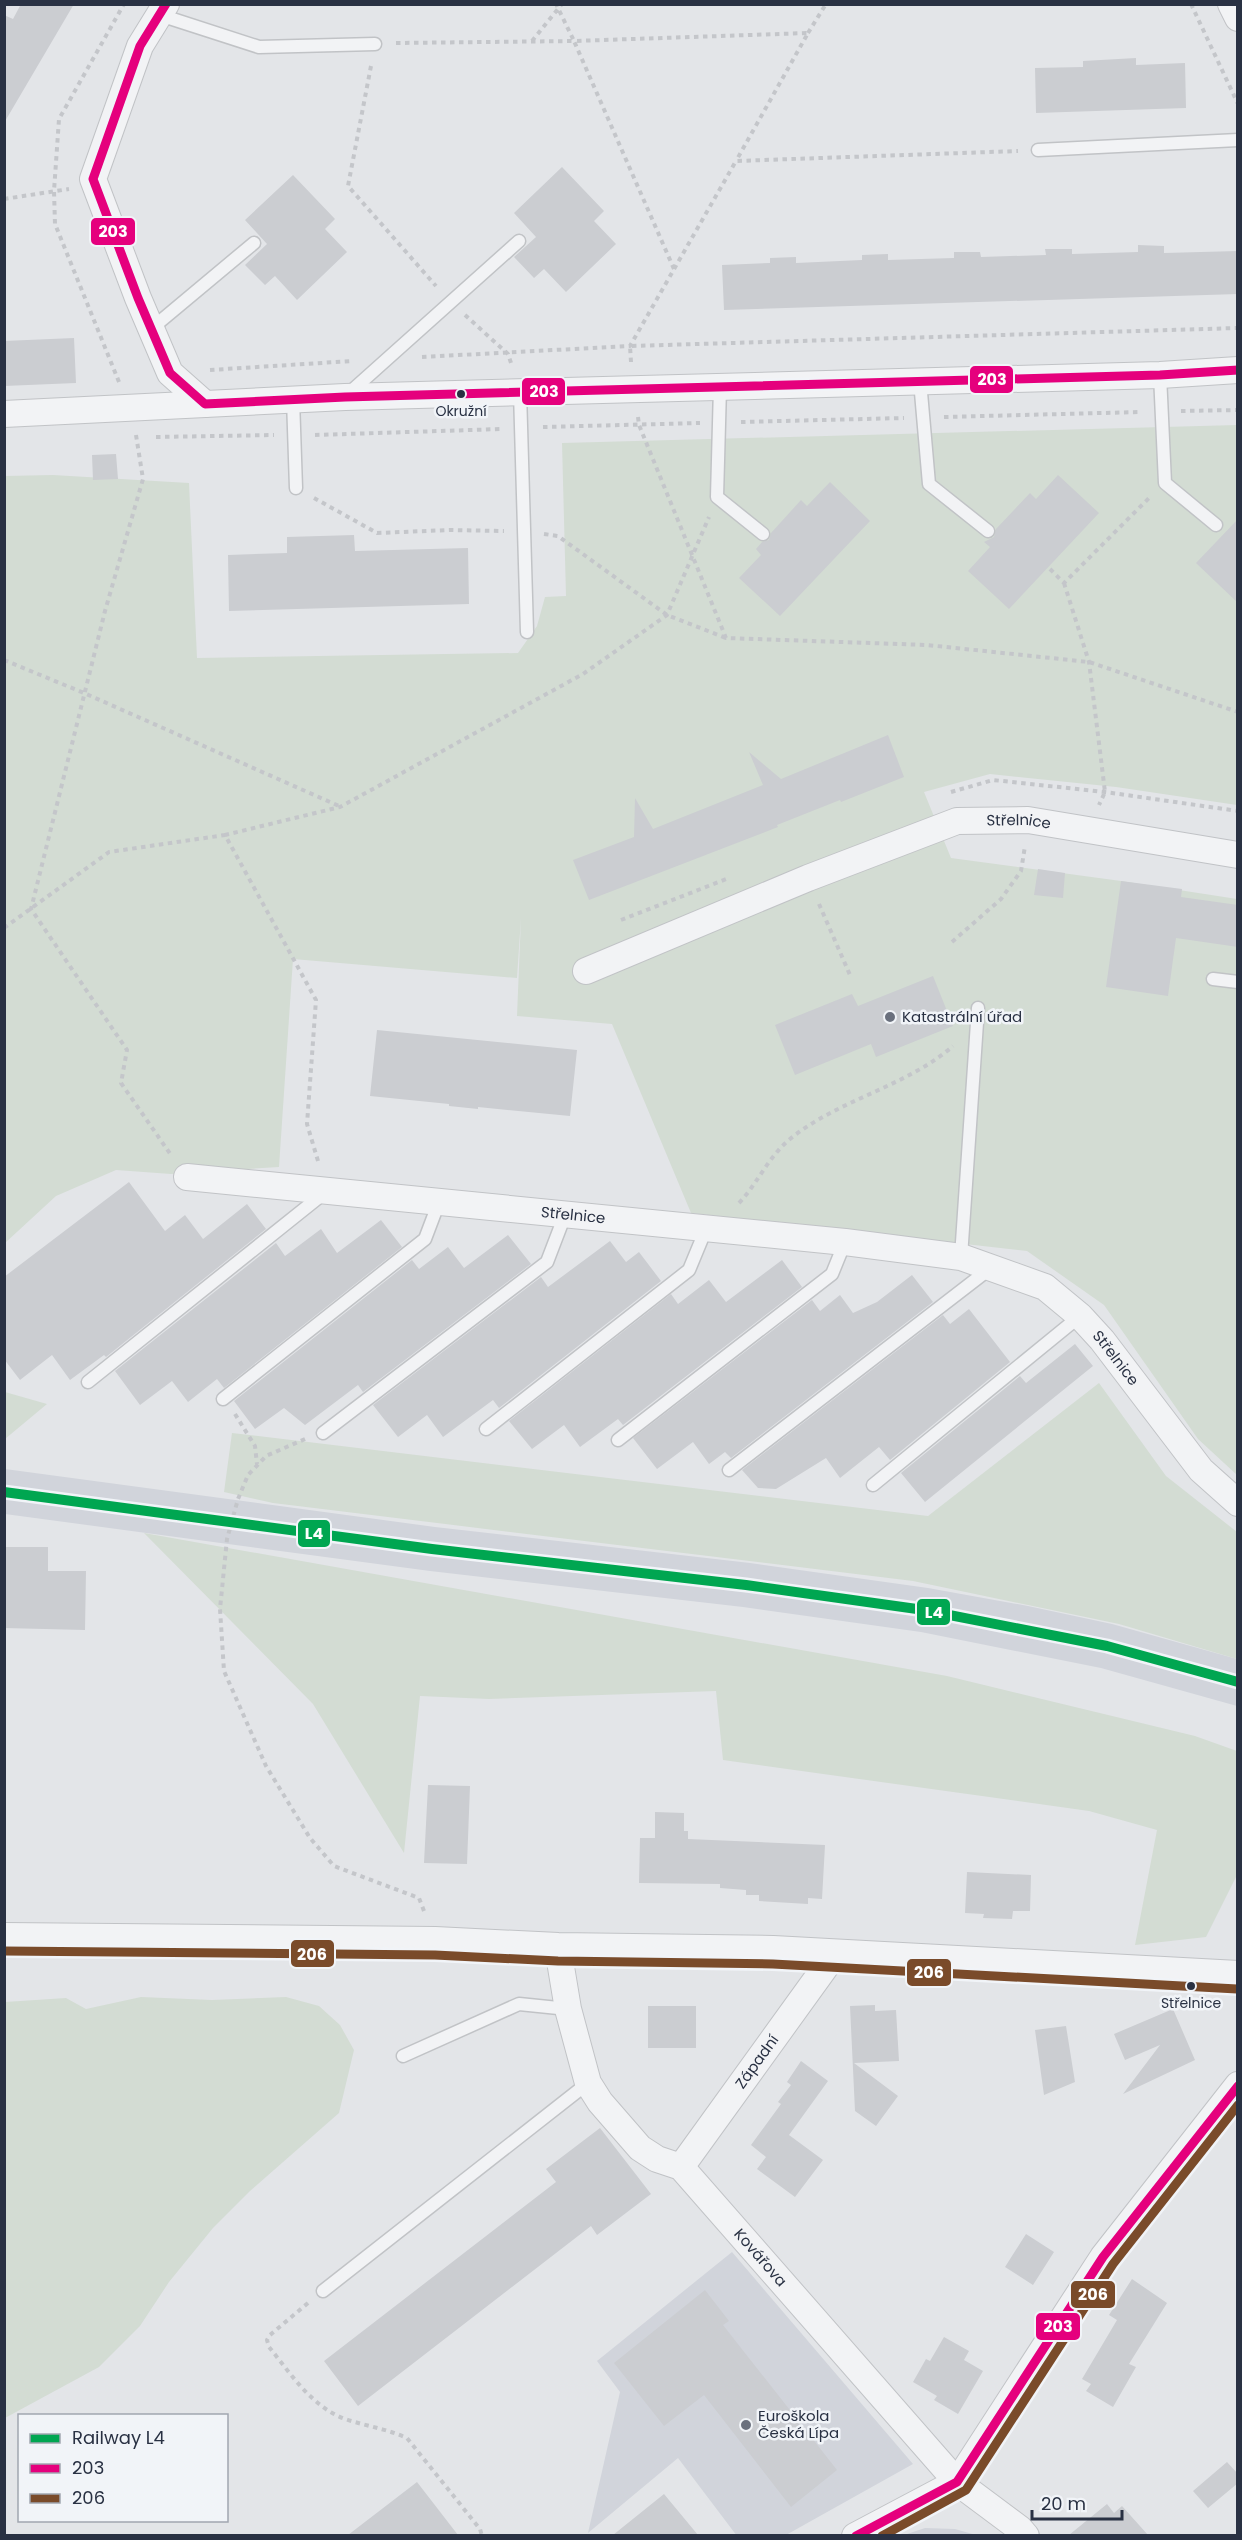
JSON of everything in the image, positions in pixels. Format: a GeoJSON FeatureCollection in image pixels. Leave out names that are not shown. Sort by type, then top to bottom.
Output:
{"type":"FeatureCollection","features":[{"type":"Feature","properties":{"kind":"street"},"geometry":{"type":"LineString","coordinates":[[1231,4],[1238,18]]}},
{"type":"Feature","properties":{"kind":"street"},"geometry":{"type":"LineString","coordinates":[[163,10],[140,46],[93,179],[170,373],[205,404]]}},
{"type":"Feature","properties":{"kind":"street"},"geometry":{"type":"LineString","coordinates":[[4,414],[345,397],[1160,375],[1238,370]]}},
{"type":"Feature","properties":{"kind":"street","name":"Střelnice"},"geometry":{"type":"LineString","coordinates":[[586,971],[808,878],[957,821],[1028,820],[1238,855]]}},
{"type":"Feature","properties":{"kind":"street","name":"Střelnice"},"geometry":{"type":"LineString","coordinates":[[187,1177],[845,1242],[961,1257],[992,1266],[1045,1287],[1080,1316],[1102,1340],[1201,1470],[1238,1503]]}},
{"type":"Feature","properties":{"kind":"street"},"geometry":{"type":"LineString","coordinates":[[4,1939],[435,1943],[558,1949],[834,1955],[1238,1977]]}},
{"type":"Feature","properties":{"kind":"street","name":"Kovářova"},"geometry":{"type":"LineString","coordinates":[[558,1949],[568,2009],[588,2083],[600,2102],[640,2148],[657,2159],[681,2167],[957,2482],[1026,2535]]}},
{"type":"Feature","properties":{"kind":"street","name":"Západní"},"geometry":{"type":"LineString","coordinates":[[681,2167],[834,1955]]}},
{"type":"Feature","properties":{"kind":"street"},"geometry":{"type":"LineString","coordinates":[[855,2535],[957,2482],[1103,2257],[1238,2085]]}},
{"type":"Feature","properties":{"kind":"lane"},"geometry":{"type":"LineString","coordinates":[[163,10],[259,46],[375,44]]}},
{"type":"Feature","properties":{"kind":"lane"},"geometry":{"type":"LineString","coordinates":[[1038,150],[1238,140]]}},
{"type":"Feature","properties":{"kind":"lane"},"geometry":{"type":"LineString","coordinates":[[345,397],[519,241]]}},
{"type":"Feature","properties":{"kind":"lane"},"geometry":{"type":"LineString","coordinates":[[151,328],[254,243]]}},
{"type":"Feature","properties":{"kind":"lane"},"geometry":{"type":"LineString","coordinates":[[1160,375],[1165,483],[1216,525]]}},
{"type":"Feature","properties":{"kind":"lane"},"geometry":{"type":"LineString","coordinates":[[920,381],[929,484],[988,531]]}},
{"type":"Feature","properties":{"kind":"lane"},"geometry":{"type":"LineString","coordinates":[[720,387],[717,497],[763,534]]}},
{"type":"Feature","properties":{"kind":"lane"},"geometry":{"type":"LineString","coordinates":[[520,392],[527,632]]}},
{"type":"Feature","properties":{"kind":"lane"},"geometry":{"type":"LineString","coordinates":[[293,399],[296,488]]}},
{"type":"Feature","properties":{"kind":"lane"},"geometry":{"type":"LineString","coordinates":[[1213,979],[1238,982]]}},
{"type":"Feature","properties":{"kind":"lane"},"geometry":{"type":"LineString","coordinates":[[961,1257],[978,1008]]}},
{"type":"Feature","properties":{"kind":"lane"},"geometry":{"type":"LineString","coordinates":[[88,1382],[327,1191]]}},
{"type":"Feature","properties":{"kind":"lane"},"geometry":{"type":"LineString","coordinates":[[223,1399],[424,1239],[439,1202]]}},
{"type":"Feature","properties":{"kind":"lane"},"geometry":{"type":"LineString","coordinates":[[323,1433],[547,1262],[565,1215]]}},
{"type":"Feature","properties":{"kind":"lane"},"geometry":{"type":"LineString","coordinates":[[486,1429],[689,1270],[706,1229]]}},
{"type":"Feature","properties":{"kind":"lane"},"geometry":{"type":"LineString","coordinates":[[618,1440],[832,1274],[845,1242]]}},
{"type":"Feature","properties":{"kind":"lane"},"geometry":{"type":"LineString","coordinates":[[729,1470],[992,1266]]}},
{"type":"Feature","properties":{"kind":"lane"},"geometry":{"type":"LineString","coordinates":[[873,1485],[1080,1316]]}},
{"type":"Feature","properties":{"kind":"lane"},"geometry":{"type":"LineString","coordinates":[[403,2056],[519,2004],[568,2009]]}},
{"type":"Feature","properties":{"kind":"lane"},"geometry":{"type":"LineString","coordinates":[[322,2291],[588,2083]]}},
{"type":"Feature","properties":{"kind":"path"},"geometry":{"type":"LineString","coordinates":[[532,42],[557,7],[562,4]]}},
{"type":"Feature","properties":{"kind":"path"},"geometry":{"type":"LineString","coordinates":[[826,4],[630,346],[639,425],[726,638],[927,645],[1089,662],[1238,712]]}},
{"type":"Feature","properties":{"kind":"path"},"geometry":{"type":"LineString","coordinates":[[1191,4],[1238,104]]}},
{"type":"Feature","properties":{"kind":"path"},"geometry":{"type":"LineString","coordinates":[[557,7],[674,269]]}},
{"type":"Feature","properties":{"kind":"path"},"geometry":{"type":"LineString","coordinates":[[520,392],[508,354],[451,302],[348,186],[375,44],[574,41],[808,33]]}},
{"type":"Feature","properties":{"kind":"path"},"geometry":{"type":"LineString","coordinates":[[736,161],[1038,150]]}},
{"type":"Feature","properties":{"kind":"path"},"geometry":{"type":"LineString","coordinates":[[4,199],[95,185]]}},
{"type":"Feature","properties":{"kind":"path"},"geometry":{"type":"LineString","coordinates":[[170,373],[630,346],[1238,328]]}},
{"type":"Feature","properties":{"kind":"path"},"geometry":{"type":"LineString","coordinates":[[130,408],[143,479],[105,611],[31,909],[127,1050],[121,1083],[187,1177]]}},
{"type":"Feature","properties":{"kind":"path"},"geometry":{"type":"LineString","coordinates":[[126,438],[1238,410]]}},
{"type":"Feature","properties":{"kind":"path"},"geometry":{"type":"LineString","coordinates":[[1064,584],[1165,483]]}},
{"type":"Feature","properties":{"kind":"path"},"geometry":{"type":"LineString","coordinates":[[4,928],[110,852],[225,836],[340,807],[583,674],[667,615],[717,497]]}},
{"type":"Feature","properties":{"kind":"path"},"geometry":{"type":"LineString","coordinates":[[1050,569],[1064,584],[1089,662],[1105,792],[1088,830]]}},
{"type":"Feature","properties":{"kind":"path"},"geometry":{"type":"LineString","coordinates":[[4,660],[84,693],[340,807]]}},
{"type":"Feature","properties":{"kind":"path"},"geometry":{"type":"LineString","coordinates":[[1105,792],[1238,811]]}},
{"type":"Feature","properties":{"kind":"path"},"geometry":{"type":"LineString","coordinates":[[952,942],[1001,899],[1021,871],[1028,820]]}},
{"type":"Feature","properties":{"kind":"path"},"geometry":{"type":"LineString","coordinates":[[225,836],[316,1000],[307,1124],[327,1191]]}},
{"type":"Feature","properties":{"kind":"path"},"geometry":{"type":"LineString","coordinates":[[808,878],[850,975]]}},
{"type":"Feature","properties":{"kind":"path"},"geometry":{"type":"LineString","coordinates":[[706,1229],[725,1217],[750,1192],[772,1157],[790,1138],[849,1102],[900,1080],[942,1055],[976,1026]]}},
{"type":"Feature","properties":{"kind":"path"},"geometry":{"type":"LineString","coordinates":[[223,1399],[255,1446],[257,1465]]}},
{"type":"Feature","properties":{"kind":"path"},"geometry":{"type":"LineString","coordinates":[[323,1433],[266,1456],[248,1475],[238,1499],[227,1539],[220,1609],[224,1671],[266,1766],[310,1838],[334,1866],[419,1898],[435,1943]]}},
{"type":"Feature","properties":{"kind":"path"},"geometry":{"type":"LineString","coordinates":[[322,2291],[270,2335],[267,2340],[269,2347],[314,2401],[344,2419],[394,2432],[407,2438],[480,2529],[482,2535]]}},
{"type":"Feature","properties":{"kind":"shaded area"},"geometry":{"type":"Polygon","coordinates":[[[1237,425],[1237,805],[1116,787],[990,774],[924,792],[951,858],[1237,899],[1237,1475],[1198,1439],[1104,1305],[1027,1251],[691,1213],[612,1024],[517,1016],[521,918],[517,978],[293,959],[279,1167],[171,1174],[116,1170],[56,1196],[5,1243],[5,476],[53,475],[189,483],[197,658],[518,653],[537,626],[545,597],[566,596],[562,443],[1237,425]]]}},
{"type":"Feature","properties":{"kind":"shaded area"},"geometry":{"type":"Polygon","coordinates":[[[1099,1383],[1166,1476],[1237,1532],[1237,1659],[1119,1624],[913,1581],[273,1503],[224,1492],[232,1433],[928,1516],[1099,1383]]]}},
{"type":"Feature","properties":{"kind":"shaded area"},"geometry":{"type":"Polygon","coordinates":[[[4,1392],[47,1404],[5,1439],[4,1392]]]}},
{"type":"Feature","properties":{"kind":"shaded area"},"geometry":{"type":"Polygon","coordinates":[[[5,1469],[435,1527],[750,1563],[928,1588],[1028,1606],[1112,1624],[1237,1659],[1237,1706],[1101,1668],[921,1632],[743,1607],[430,1571],[5,1514],[5,1469]]]}},
{"type":"Feature","properties":{"kind":"shaded area"},"geometry":{"type":"Polygon","coordinates":[[[144,1533],[947,1676],[1195,1736],[1237,1751],[1237,1875],[1206,1937],[1135,1945],[1157,1830],[1089,1811],[723,1760],[716,1691],[489,1699],[420,1696],[404,1853],[313,1704],[144,1533]]]}},
{"type":"Feature","properties":{"kind":"shaded area"},"geometry":{"type":"Polygon","coordinates":[[[141,1997],[212,2000],[286,1997],[319,2006],[340,2025],[354,2050],[339,2113],[250,2191],[213,2228],[169,2282],[140,2326],[99,2367],[5,2418],[5,2002],[66,1998],[86,2009],[141,1997]]]}},
{"type":"Feature","properties":{"kind":"shaded area","name":"Euroškola Česká Lípa"},"geometry":{"type":"Polygon","coordinates":[[[732,2252],[913,2464],[786,2535],[737,2536],[678,2458],[588,2533],[620,2392],[597,2361],[732,2252]]]}},
{"type":"Feature","properties":{"kind":"shaded area"},"geometry":{"type":"Polygon","coordinates":[[[925,2528],[955,2529],[976,2535],[904,2535],[925,2528]]]}},
{"type":"Feature","properties":{"kind":"building"},"geometry":{"type":"Polygon","coordinates":[[[21,4],[74,4],[4,123],[4,15],[13,19],[21,4]]]}},
{"type":"Feature","properties":{"kind":"building"},"geometry":{"type":"Polygon","coordinates":[[[1136,58],[1136,65],[1185,63],[1186,108],[1036,113],[1035,68],[1083,67],[1083,61],[1136,58]]]}},
{"type":"Feature","properties":{"kind":"building"},"geometry":{"type":"Polygon","coordinates":[[[562,167],[604,211],[594,221],[616,244],[566,292],[544,269],[534,278],[514,257],[536,237],[514,213],[562,167]]]}},
{"type":"Feature","properties":{"kind":"building"},"geometry":{"type":"Polygon","coordinates":[[[293,175],[335,219],[325,229],[347,252],[297,300],[275,276],[265,285],[245,265],[267,244],[245,220],[293,175]]]}},
{"type":"Feature","properties":{"kind":"building"},"geometry":{"type":"Polygon","coordinates":[[[1138,245],[1164,246],[1164,253],[1238,251],[1238,294],[724,310],[722,265],[770,263],[770,258],[796,257],[796,263],[862,260],[862,255],[888,254],[888,260],[954,258],[954,252],[980,252],[981,257],[1046,255],[1045,249],[1072,249],[1072,254],[1138,252],[1138,245]]]}},
{"type":"Feature","properties":{"kind":"building"},"geometry":{"type":"Polygon","coordinates":[[[74,338],[76,383],[4,386],[4,341],[74,338]]]}},
{"type":"Feature","properties":{"kind":"building"},"geometry":{"type":"Polygon","coordinates":[[[116,454],[118,479],[93,480],[92,455],[116,454]]]}},
{"type":"Feature","properties":{"kind":"building"},"geometry":{"type":"Polygon","coordinates":[[[1058,475],[1099,513],[1009,609],[968,571],[990,547],[984,542],[994,537],[996,529],[1030,493],[1036,499],[1058,475]]]}},
{"type":"Feature","properties":{"kind":"building"},"geometry":{"type":"Polygon","coordinates":[[[830,482],[870,521],[780,616],[739,578],[761,555],[756,549],[762,542],[769,540],[771,533],[801,500],[807,506],[830,482]]]}},
{"type":"Feature","properties":{"kind":"building"},"geometry":{"type":"Polygon","coordinates":[[[1238,519],[1238,603],[1196,563],[1238,519]]]}},
{"type":"Feature","properties":{"kind":"building"},"geometry":{"type":"Polygon","coordinates":[[[354,535],[355,551],[468,548],[469,604],[229,611],[228,555],[287,553],[287,537],[354,535]]]}},
{"type":"Feature","properties":{"kind":"building"},"geometry":{"type":"Polygon","coordinates":[[[888,735],[904,777],[841,802],[840,800],[777,825],[778,827],[589,900],[573,860],[634,837],[635,798],[653,829],[763,785],[749,752],[781,779],[888,735]]]}},
{"type":"Feature","properties":{"kind":"building"},"geometry":{"type":"Polygon","coordinates":[[[1038,869],[1065,873],[1063,898],[1034,895],[1038,869]]]}},
{"type":"Feature","properties":{"kind":"building"},"geometry":{"type":"Polygon","coordinates":[[[1121,881],[1182,889],[1181,897],[1238,905],[1238,947],[1176,938],[1168,996],[1106,987],[1121,881]]]}},
{"type":"Feature","properties":{"kind":"building"},"geometry":{"type":"Polygon","coordinates":[[[933,976],[953,1026],[876,1057],[871,1044],[795,1075],[775,1025],[852,994],[858,1006],[933,976]]]}},
{"type":"Feature","properties":{"kind":"building"},"geometry":{"type":"Polygon","coordinates":[[[377,1030],[577,1050],[570,1116],[478,1107],[478,1109],[370,1096],[377,1030]]]}},
{"type":"Feature","properties":{"kind":"building"},"geometry":{"type":"Polygon","coordinates":[[[129,1182],[165,1231],[185,1215],[203,1239],[247,1204],[266,1229],[106,1357],[104,1355],[70,1380],[52,1355],[20,1380],[4,1359],[4,1277],[129,1182]]]}},
{"type":"Feature","properties":{"kind":"building"},"geometry":{"type":"Polygon","coordinates":[[[381,1220],[402,1247],[224,1388],[217,1379],[188,1402],[172,1381],[140,1405],[115,1371],[276,1243],[285,1256],[321,1229],[337,1253],[381,1220]]]}},
{"type":"Feature","properties":{"kind":"building"},"geometry":{"type":"Polygon","coordinates":[[[508,1235],[531,1264],[363,1392],[358,1385],[305,1425],[284,1408],[255,1429],[234,1401],[412,1260],[419,1269],[448,1247],[464,1268],[508,1235]]]}},
{"type":"Feature","properties":{"kind":"building"},"geometry":{"type":"Polygon","coordinates":[[[610,1241],[626,1262],[639,1252],[661,1281],[499,1408],[493,1400],[443,1437],[427,1415],[398,1437],[373,1405],[541,1277],[548,1287],[610,1241]]]}},
{"type":"Feature","properties":{"kind":"building"},"geometry":{"type":"Polygon","coordinates":[[[782,1260],[802,1287],[623,1425],[618,1419],[580,1447],[564,1425],[532,1449],[509,1421],[671,1294],[678,1304],[709,1280],[726,1302],[782,1260]]]}},
{"type":"Feature","properties":{"kind":"building"},"geometry":{"type":"Polygon","coordinates":[[[912,1275],[933,1302],[731,1458],[725,1452],[709,1464],[693,1442],[657,1469],[633,1438],[812,1300],[820,1311],[840,1295],[853,1313],[877,1302],[912,1275]]]}},
{"type":"Feature","properties":{"kind":"building"},"geometry":{"type":"Polygon","coordinates":[[[969,1309],[1010,1362],[890,1460],[879,1447],[840,1478],[826,1458],[776,1489],[758,1488],[742,1470],[943,1315],[950,1324],[969,1309]]]}},
{"type":"Feature","properties":{"kind":"building"},"geometry":{"type":"Polygon","coordinates":[[[1075,1344],[1093,1366],[925,1502],[901,1473],[1020,1376],[1026,1383],[1075,1344]]]}},
{"type":"Feature","properties":{"kind":"building"},"geometry":{"type":"Polygon","coordinates":[[[4,1547],[48,1547],[48,1571],[86,1571],[85,1630],[4,1628],[4,1547]]]}},
{"type":"Feature","properties":{"kind":"building"},"geometry":{"type":"Polygon","coordinates":[[[428,1785],[470,1786],[467,1864],[424,1863],[428,1785]]]}},
{"type":"Feature","properties":{"kind":"building"},"geometry":{"type":"Polygon","coordinates":[[[655,1812],[684,1813],[684,1831],[688,1831],[688,1839],[825,1845],[822,1899],[808,1898],[808,1904],[759,1901],[759,1895],[746,1895],[746,1890],[720,1888],[720,1884],[639,1883],[640,1838],[655,1838],[655,1812]]]}},
{"type":"Feature","properties":{"kind":"building"},"geometry":{"type":"Polygon","coordinates":[[[967,1872],[1031,1875],[1030,1911],[1013,1911],[1012,1919],[983,1918],[984,1914],[965,1913],[967,1872]]]}},
{"type":"Feature","properties":{"kind":"building"},"geometry":{"type":"Polygon","coordinates":[[[875,2005],[875,2011],[896,2010],[899,2061],[854,2063],[898,2096],[876,2126],[855,2111],[850,2006],[875,2005]]]}},
{"type":"Feature","properties":{"kind":"building"},"geometry":{"type":"Polygon","coordinates":[[[648,2006],[696,2006],[696,2048],[648,2048],[648,2006]]]}},
{"type":"Feature","properties":{"kind":"building"},"geometry":{"type":"Polygon","coordinates":[[[1173,2009],[1195,2060],[1123,2094],[1160,2045],[1125,2060],[1114,2034],[1173,2009]]]}},
{"type":"Feature","properties":{"kind":"building"},"geometry":{"type":"Polygon","coordinates":[[[1066,2026],[1075,2082],[1044,2095],[1035,2030],[1066,2026]]]}},
{"type":"Feature","properties":{"kind":"building"},"geometry":{"type":"Polygon","coordinates":[[[801,2061],[828,2081],[789,2135],[823,2160],[795,2197],[757,2169],[766,2157],[751,2145],[781,2104],[778,2102],[791,2085],[787,2082],[801,2061]]]}},
{"type":"Feature","properties":{"kind":"building"},"geometry":{"type":"Polygon","coordinates":[[[600,2128],[651,2194],[597,2235],[591,2226],[358,2406],[324,2361],[556,2182],[546,2169],[600,2128]]]}},
{"type":"Feature","properties":{"kind":"building"},"geometry":{"type":"Polygon","coordinates":[[[1026,2234],[1054,2252],[1033,2285],[1005,2267],[1026,2234]]]}},
{"type":"Feature","properties":{"kind":"building"},"geometry":{"type":"Polygon","coordinates":[[[1132,2279],[1167,2303],[1129,2364],[1136,2367],[1113,2407],[1086,2391],[1091,2384],[1082,2379],[1117,2320],[1109,2315],[1132,2279]]]}},
{"type":"Feature","properties":{"kind":"building"},"geometry":{"type":"Polygon","coordinates":[[[705,2290],[729,2321],[723,2325],[837,2470],[791,2507],[704,2395],[664,2426],[614,2363],[705,2290]]]}},
{"type":"Feature","properties":{"kind":"building"},"geometry":{"type":"Polygon","coordinates":[[[944,2337],[969,2351],[964,2360],[983,2371],[958,2414],[934,2400],[937,2396],[913,2382],[926,2359],[930,2361],[944,2337]]]}},
{"type":"Feature","properties":{"kind":"building"},"geometry":{"type":"Polygon","coordinates":[[[1227,2462],[1238,2474],[1238,2483],[1208,2508],[1193,2491],[1227,2462]]]}},
{"type":"Feature","properties":{"kind":"building"},"geometry":{"type":"Polygon","coordinates":[[[417,2482],[458,2535],[348,2535],[417,2482]]]}},
{"type":"Feature","properties":{"kind":"building"},"geometry":{"type":"Polygon","coordinates":[[[664,2494],[698,2535],[613,2535],[664,2494]]]}},
{"type":"Feature","properties":{"kind":"building"},"geometry":{"type":"Polygon","coordinates":[[[1107,2504],[1114,2513],[1122,2506],[1148,2535],[1069,2535],[1107,2504]]]}},
{"type":"Feature","properties":{"kind":"rail line","name":"L4"},"geometry":{"type":"LineString","coordinates":[[4,1492],[432,1549],[746,1585],[924,1610],[1107,1646],[1238,1682]]}},
{"type":"Feature","properties":{"kind":"transit line","name":"203"},"geometry":{"type":"LineString","coordinates":[[166,4],[140,46],[93,179],[138,298],[170,373],[205,404],[345,397],[1160,375],[1238,370]]}},
{"type":"Feature","properties":{"kind":"transit line","name":"206"},"geometry":{"type":"LineString","coordinates":[[4,1951],[435,1955],[558,1961],[773,1964],[1237,1989]]}},
{"type":"Feature","properties":{"kind":"transit line","name":"203"},"geometry":{"type":"LineString","coordinates":[[856,2536],[957,2482],[1103,2257],[1238,2086]]}},
{"type":"Feature","properties":{"kind":"transit line","name":"206"},"geometry":{"type":"LineString","coordinates":[[882,2536],[966,2490],[1113,2264],[1238,2105]]}},
{"type":"Feature","properties":{"kind":"place","name":"Okružní"},"geometry":{"type":"Point","coordinates":[461,394]}},
{"type":"Feature","properties":{"kind":"place","name":"Katastrální úřad"},"geometry":{"type":"Point","coordinates":[890,1017]}},
{"type":"Feature","properties":{"kind":"place","name":"Střelnice"},"geometry":{"type":"Point","coordinates":[1191,1986]}},
{"type":"Feature","properties":{"kind":"place","name":"Euroškola Česká Lípa"},"geometry":{"type":"Point","coordinates":[746,2425]}}]}
